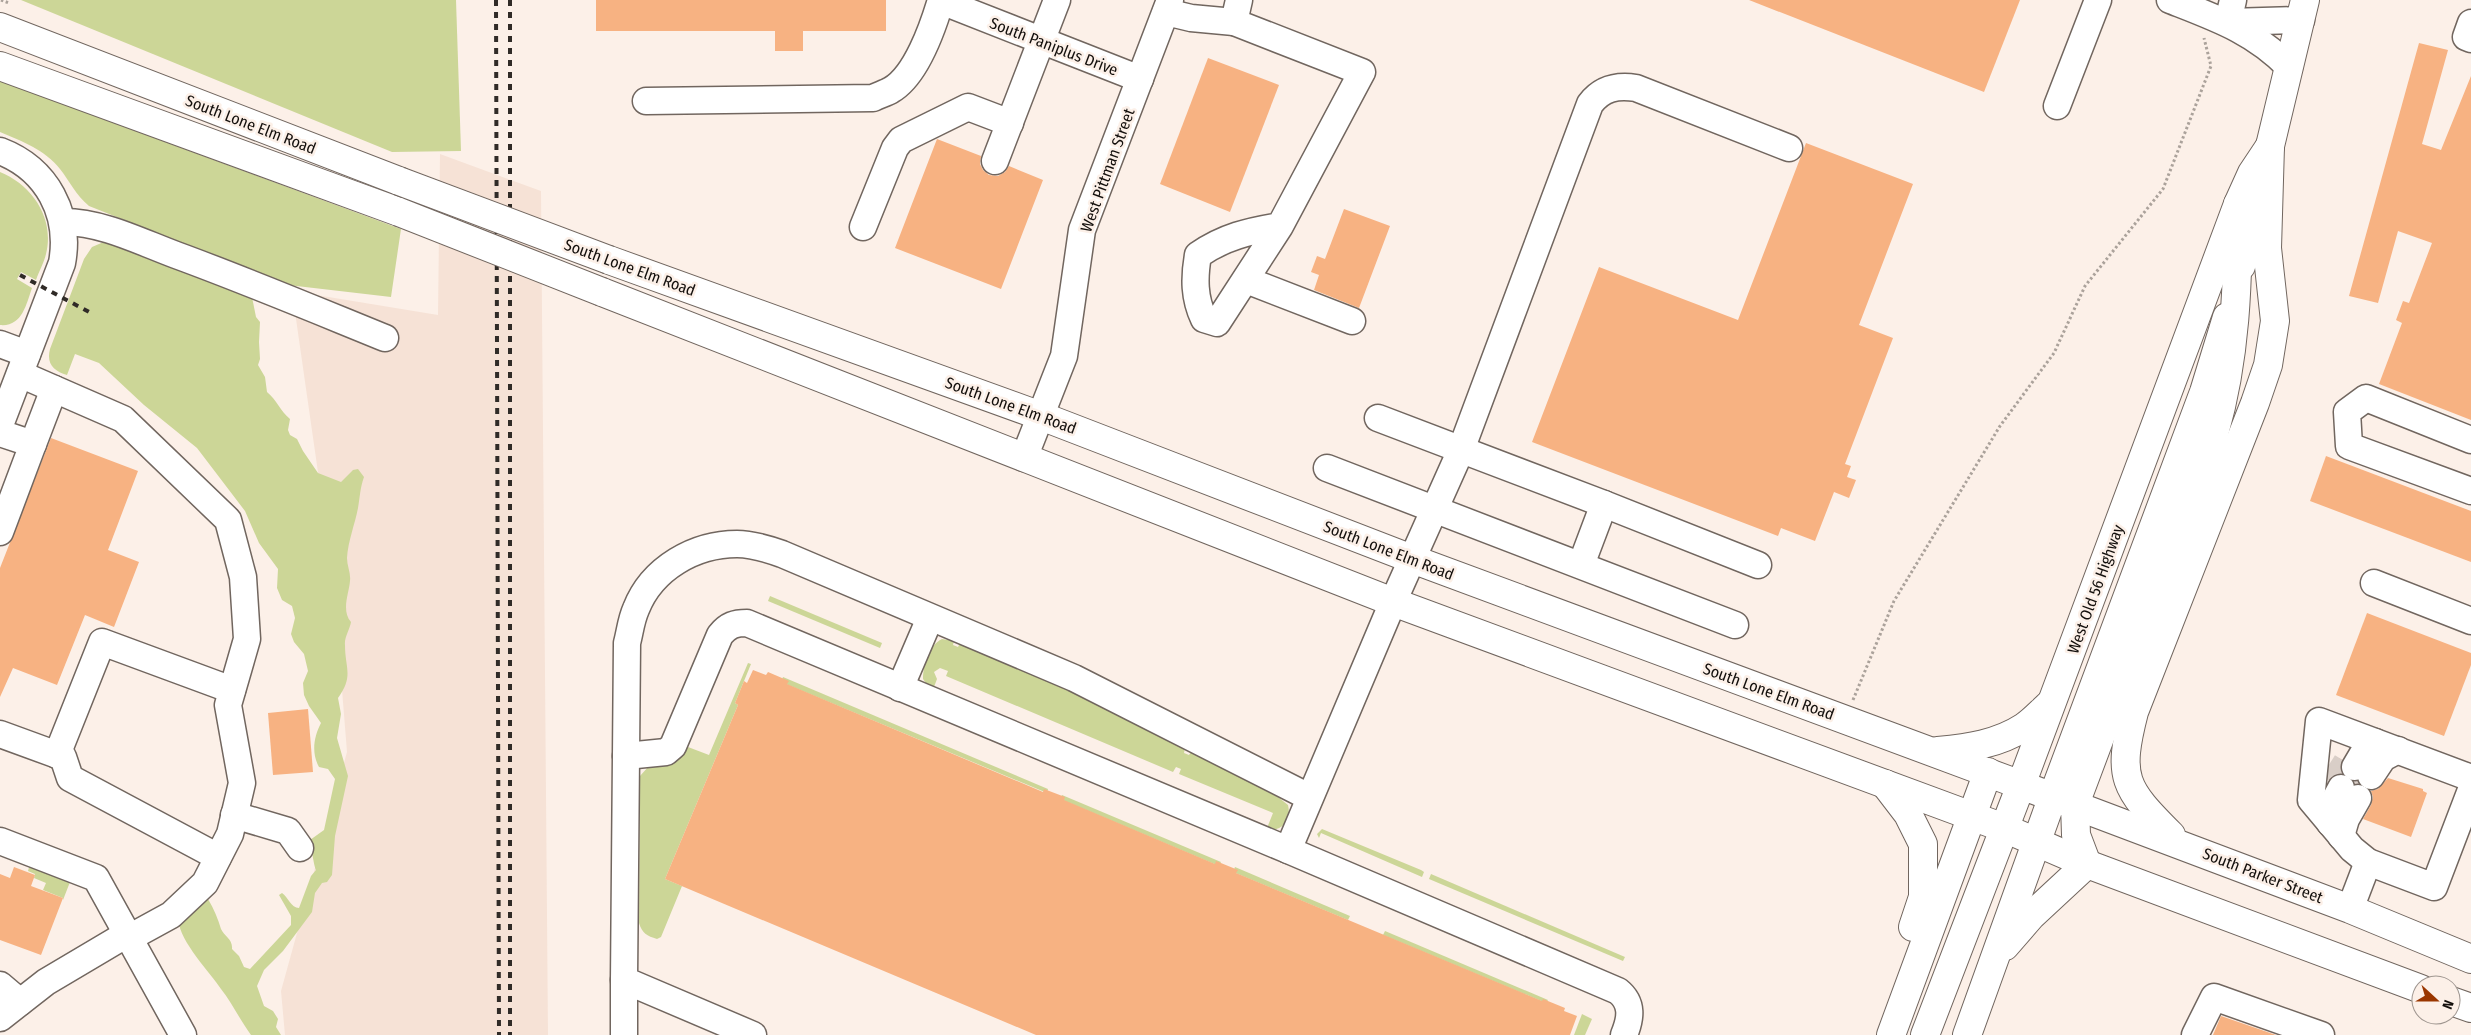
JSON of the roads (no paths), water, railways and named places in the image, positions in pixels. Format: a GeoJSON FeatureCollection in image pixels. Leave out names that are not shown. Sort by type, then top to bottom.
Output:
{"type":"FeatureCollection","features":[{"type":"Feature","properties":{"kind":"main road","name":"West Old 56 Highway"},"geometry":{"type":"LineString","coordinates":[[1967,1035],[2037,841],[2064,800],[2204,392],[2258,208],[2270,146],[2304,10]]}},
{"type":"Feature","properties":{"kind":"main road","name":"South Lone Elm Road"},"geometry":{"type":"LineString","coordinates":[[0,27],[609,260],[1041,416],[1412,559],[2064,800]]}},
{"type":"Feature","properties":{"kind":"main road","name":"South Lone Elm Road"},"geometry":{"type":"LineString","coordinates":[[0,66],[399,212],[1393,602],[2037,841]]}},
{"type":"Feature","properties":{"kind":"main road","name":"West Old 56 Highway"},"geometry":{"type":"LineString","coordinates":[[1925,1035],[2053,701],[2238,204],[2252,173],[2270,146]]}},
{"type":"Feature","properties":{"kind":"main road"},"geometry":{"type":"LineString","coordinates":[[2180,843],[2142,806],[2129,787],[2124,765],[2125,747],[2134,712],[2256,404],[2268,365],[2275,322],[2267,248],[2270,146]]}},
{"type":"Feature","properties":{"kind":"main road"},"geometry":{"type":"LineString","coordinates":[[2238,204],[2238,277]]}},
{"type":"Feature","properties":{"kind":"main road"},"geometry":{"type":"LineString","coordinates":[[1933,752],[1973,748],[1999,739],[2024,727],[2053,701]]}},
{"type":"Feature","properties":{"kind":"main road"},"geometry":{"type":"LineString","coordinates":[[1891,1035],[1988,772]]}},
{"type":"Feature","properties":{"kind":"main road"},"geometry":{"type":"LineString","coordinates":[[1873,1035],[1923,898],[1923,844],[1908,814],[1885,784]]}},
{"type":"Feature","properties":{"kind":"main road"},"geometry":{"type":"LineString","coordinates":[[2064,800],[2087,864]]}},
{"type":"Feature","properties":{"kind":"main road","name":"South Parker Street"},"geometry":{"type":"LineString","coordinates":[[2064,800],[2350,909],[2471,959]]}},
{"type":"Feature","properties":{"kind":"main road"},"geometry":{"type":"LineString","coordinates":[[2037,841],[2087,864],[2411,985]]}},
{"type":"Feature","properties":{"kind":"main road"},"geometry":{"type":"LineString","coordinates":[[1994,959],[2031,916],[2087,864]]}},
{"type":"Feature","properties":{"kind":"street"},"geometry":{"type":"LineString","coordinates":[[995,161],[1057,0]]}},
{"type":"Feature","properties":{"kind":"street"},"geometry":{"type":"LineString","coordinates":[[2057,106],[2098,0]]}},
{"type":"Feature","properties":{"kind":"street"},"geometry":{"type":"LineString","coordinates":[[2170,0],[2224,13],[2304,10]]}},
{"type":"Feature","properties":{"kind":"street"},"geometry":{"type":"LineString","coordinates":[[646,101],[873,98],[892,89],[907,75],[920,53],[941,1]]}},
{"type":"Feature","properties":{"kind":"street","name":"South Paniplus Drive"},"geometry":{"type":"LineString","coordinates":[[941,1],[1140,79]]}},
{"type":"Feature","properties":{"kind":"street"},"geometry":{"type":"LineString","coordinates":[[1168,6],[1190,18],[1237,11],[1362,72],[1280,226],[1246,280],[1217,323],[1204,320],[1197,306],[1194,276],[1198,255],[1216,243],[1246,231],[1280,226]]}},
{"type":"Feature","properties":{"kind":"street","name":"West Pittman Street"},"geometry":{"type":"LineString","coordinates":[[1024,458],[1064,356],[1082,230],[1168,6]]}},
{"type":"Feature","properties":{"kind":"street"},"geometry":{"type":"LineString","coordinates":[[2224,13],[2274,51],[2290,67]]}},
{"type":"Feature","properties":{"kind":"street"},"geometry":{"type":"LineString","coordinates":[[2471,23],[2466,37],[2471,39]]}},
{"type":"Feature","properties":{"kind":"street"},"geometry":{"type":"LineString","coordinates":[[1288,850],[1393,602],[1462,450],[1587,112],[1598,95],[1612,88],[1636,88],[1788,148]]}},
{"type":"Feature","properties":{"kind":"street"},"geometry":{"type":"LineString","coordinates":[[863,227],[895,148],[901,140],[968,107],[1010,123]]}},
{"type":"Feature","properties":{"kind":"street"},"geometry":{"type":"LineString","coordinates":[[0,151],[31,169],[46,186],[64,222],[65,245],[62,263],[0,424]]}},
{"type":"Feature","properties":{"kind":"street"},"geometry":{"type":"LineString","coordinates":[[64,222],[79,222],[122,234],[262,287],[386,338]]}},
{"type":"Feature","properties":{"kind":"street"},"geometry":{"type":"LineString","coordinates":[[1246,280],[1352,321]]}},
{"type":"Feature","properties":{"kind":"street"},"geometry":{"type":"LineString","coordinates":[[0,344],[54,389],[123,419],[228,520],[243,577],[248,639],[228,705],[242,783],[230,834],[205,883],[171,915],[128,936],[46,982],[0,1018]]}},
{"type":"Feature","properties":{"kind":"street"},"geometry":{"type":"LineString","coordinates":[[0,532],[54,389]]}},
{"type":"Feature","properties":{"kind":"street"},"geometry":{"type":"LineString","coordinates":[[2471,440],[2366,398],[2347,412],[2349,446],[2471,491]]}},
{"type":"Feature","properties":{"kind":"street"},"geometry":{"type":"LineString","coordinates":[[1378,418],[1758,565]]}},
{"type":"Feature","properties":{"kind":"street"},"geometry":{"type":"LineString","coordinates":[[0,433],[33,444]]}},
{"type":"Feature","properties":{"kind":"street"},"geometry":{"type":"LineString","coordinates":[[1327,468],[1735,625]]}},
{"type":"Feature","properties":{"kind":"street"},"geometry":{"type":"LineString","coordinates":[[1580,565],[1604,504]]}},
{"type":"Feature","properties":{"kind":"street"},"geometry":{"type":"LineString","coordinates":[[624,1035],[627,643],[636,608],[647,590],[663,572],[680,558],[716,546],[738,544],[763,548],[1089,685],[1309,797]]}},
{"type":"Feature","properties":{"kind":"street"},"geometry":{"type":"LineString","coordinates":[[2374,583],[2471,620]]}},
{"type":"Feature","properties":{"kind":"street"},"geometry":{"type":"LineString","coordinates":[[900,688],[930,618]]}},
{"type":"Feature","properties":{"kind":"street"},"geometry":{"type":"LineString","coordinates":[[626,756],[666,752],[673,746],[679,736],[720,635],[727,627],[736,623],[748,623],[1618,991],[1625,997],[1629,1005],[1630,1015],[1624,1035]]}},
{"type":"Feature","properties":{"kind":"street"},"geometry":{"type":"LineString","coordinates":[[57,755],[102,642],[232,690]]}},
{"type":"Feature","properties":{"kind":"street"},"geometry":{"type":"LineString","coordinates":[[2471,778],[2319,721],[2312,800],[2352,849],[2368,862],[2434,887],[2471,790]]}},
{"type":"Feature","properties":{"kind":"street"},"geometry":{"type":"LineString","coordinates":[[0,734],[63,757],[70,778],[218,857]]}},
{"type":"Feature","properties":{"kind":"street"},"geometry":{"type":"LineString","coordinates":[[2333,826],[2325,798],[2383,758],[2382,744]]}},
{"type":"Feature","properties":{"kind":"street"},"geometry":{"type":"LineString","coordinates":[[234,815],[288,831],[300,848]]}},
{"type":"Feature","properties":{"kind":"street"},"geometry":{"type":"LineString","coordinates":[[0,841],[96,878],[183,1035]]}},
{"type":"Feature","properties":{"kind":"street"},"geometry":{"type":"LineString","coordinates":[[2350,909],[2368,862]]}},
{"type":"Feature","properties":{"kind":"street"},"geometry":{"type":"LineString","coordinates":[[624,980],[753,1035]]}},
{"type":"Feature","properties":{"kind":"street"},"geometry":{"type":"LineString","coordinates":[[0,985],[20,1002]]}},
{"type":"Feature","properties":{"kind":"street"},"geometry":{"type":"LineString","coordinates":[[2195,1035],[2214,997],[2321,1035]]}},
{"type":"Feature","properties":{"kind":"tunnel"},"geometry":{"type":"LineString","coordinates":[[2333,783],[2346,762]]}},
{"type":"Feature","properties":{"kind":"tunnel"},"geometry":{"type":"LineString","coordinates":[[2351,793],[2364,772]]}},
{"type":"Feature","properties":{"kind":"railway"},"geometry":{"type":"LineString","coordinates":[[496,0],[499,1035]]}},
{"type":"Feature","properties":{"kind":"railway"},"geometry":{"type":"LineString","coordinates":[[510,0],[510,1035]]}},
{"type":"Feature","properties":{"kind":"railway"},"geometry":{"type":"LineString","coordinates":[[20,275],[91,313]]}}]}
